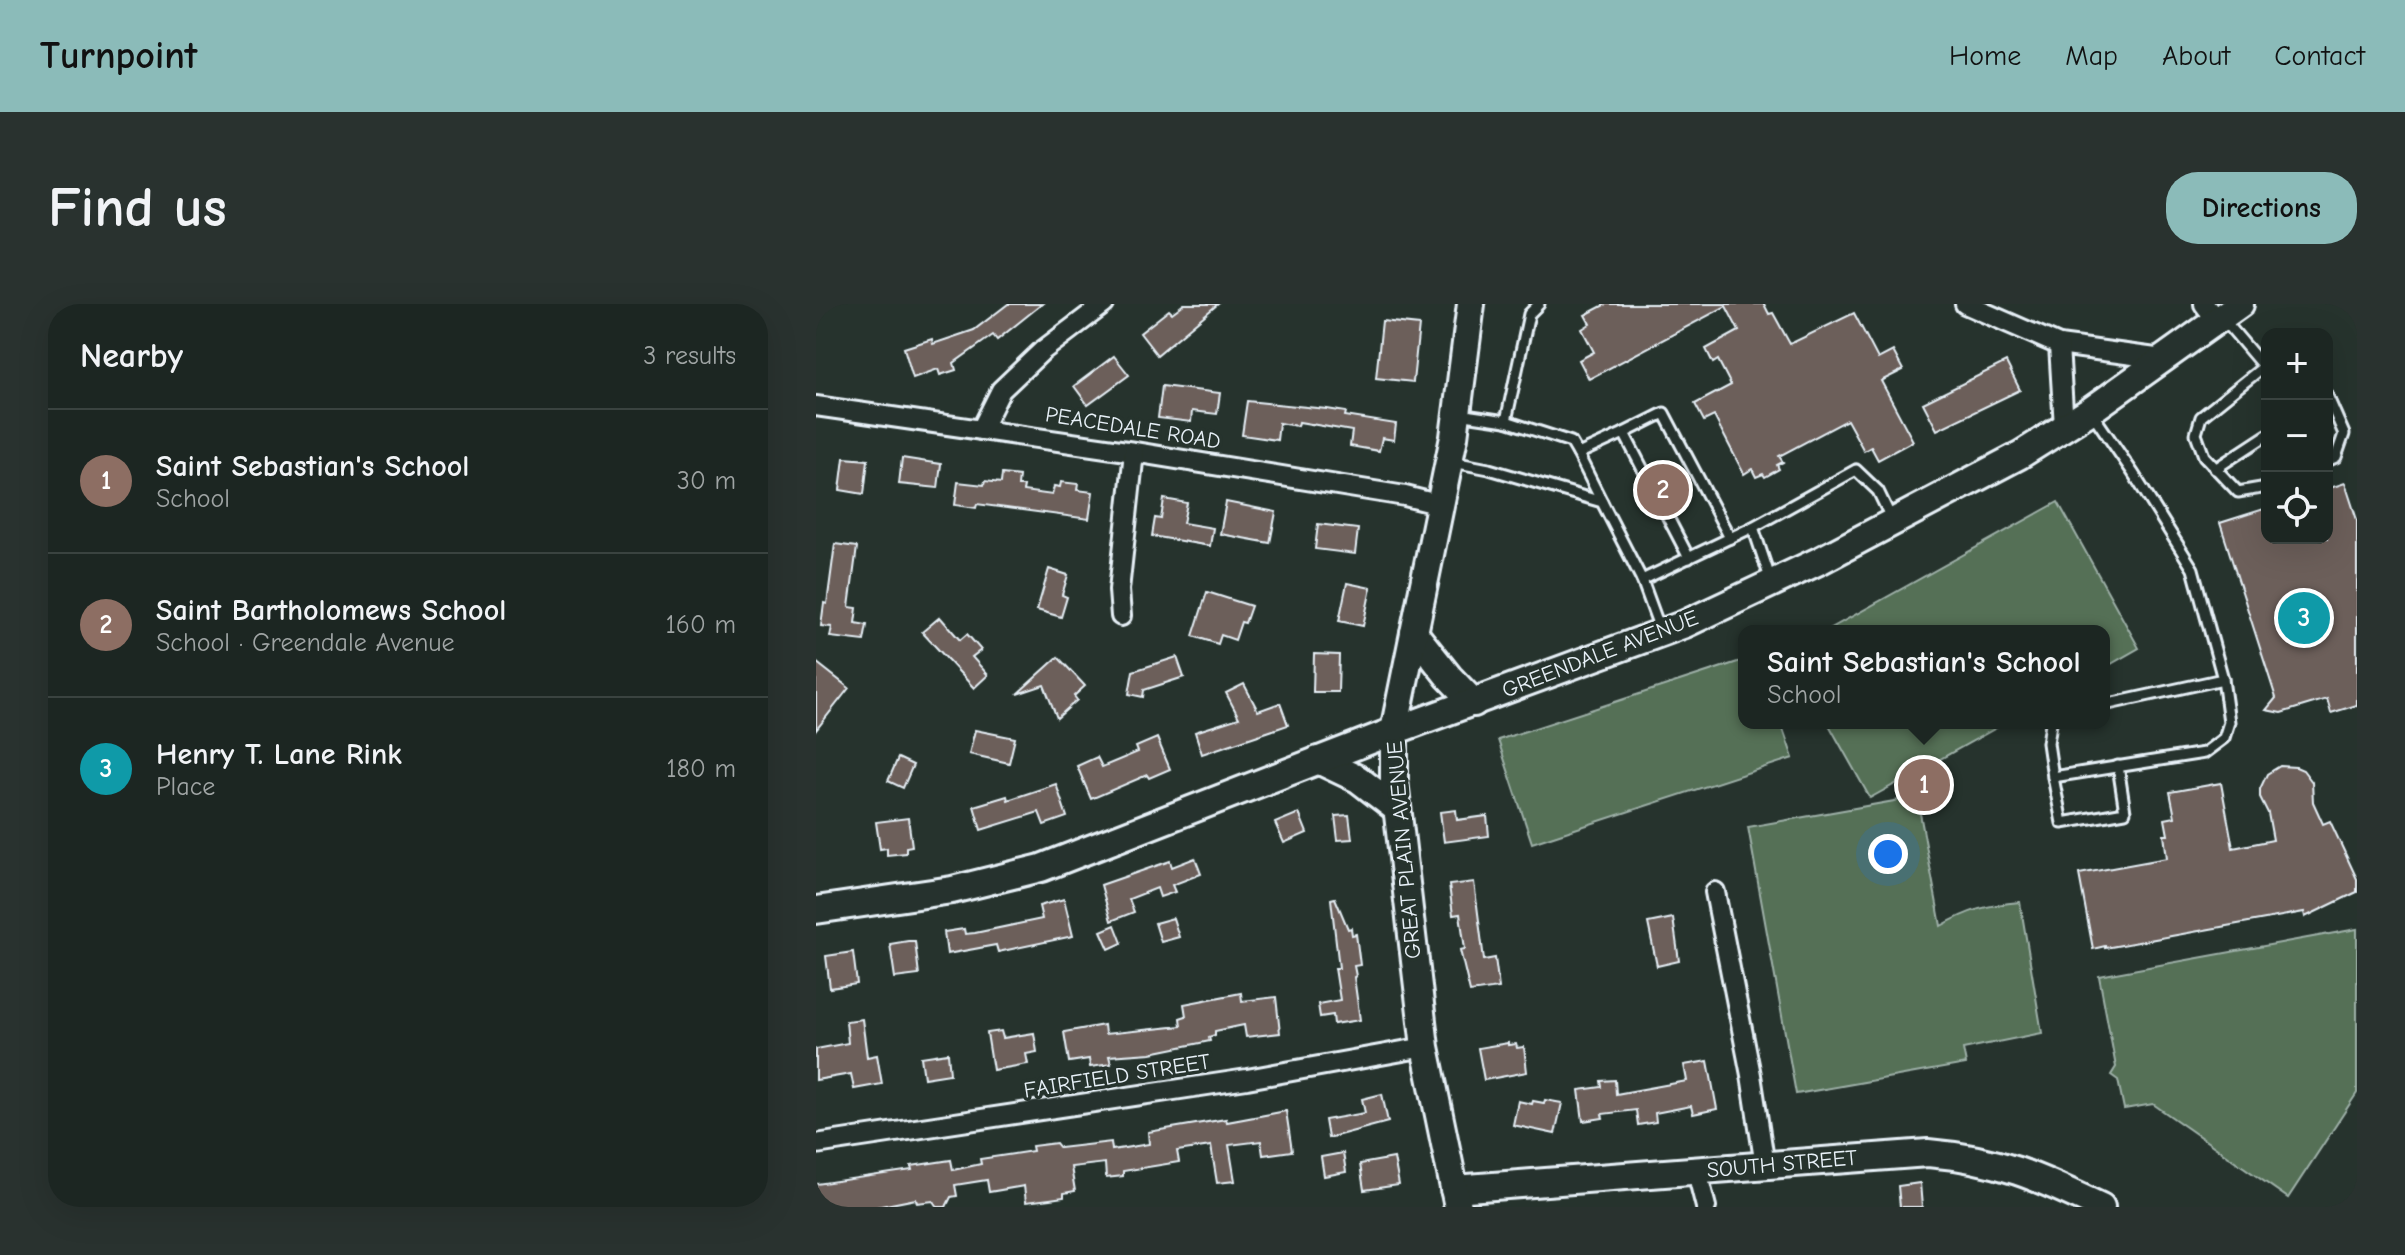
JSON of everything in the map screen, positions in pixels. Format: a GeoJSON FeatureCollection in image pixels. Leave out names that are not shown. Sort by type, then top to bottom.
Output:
{"type":"FeatureCollection","features":[{"type":"Feature","properties":{"kind":"main road","name":"GREAT PLAIN AVENUE"},"geometry":{"type":"LineString","coordinates":[[1456,1198],[1425,1047],[1397,809],[1394,731],[1450,462],[1471,304]]}},
{"type":"Feature","properties":{"kind":"main road","name":"GREENDALE AVENUE"},"geometry":{"type":"LineString","coordinates":[[816,910],[939,892],[1041,868],[1394,731],[1661,633],[1772,584],[2020,455],[2090,411],[2163,359],[2221,312]]}},
{"type":"Feature","properties":{"kind":"main road"},"geometry":{"type":"LineString","coordinates":[[1414,633],[1474,703]]}},
{"type":"Feature","properties":{"kind":"main road"},"geometry":{"type":"LineString","coordinates":[[1318,760],[1358,779],[1397,809]]}},
{"type":"Feature","properties":{"kind":"main road","name":"SOUTH STREET"},"geometry":{"type":"LineString","coordinates":[[1456,1198],[1697,1172],[1928,1153],[2011,1167],[2101,1207]]}},
{"type":"Feature","properties":{"kind":"street"},"geometry":{"type":"LineString","coordinates":[[981,430],[1001,390],[1042,351],[1104,304]]}},
{"type":"Feature","properties":{"kind":"street"},"geometry":{"type":"LineString","coordinates":[[1965,304],[2059,345],[2163,359]]}},
{"type":"Feature","properties":{"kind":"street"},"geometry":{"type":"LineString","coordinates":[[2059,345],[2064,427]]}},
{"type":"Feature","properties":{"kind":"street","name":"PEACEDALE ROAD"},"geometry":{"type":"LineString","coordinates":[[816,406],[1134,452],[1405,496],[1441,505]]}},
{"type":"Feature","properties":{"kind":"street"},"geometry":{"type":"LineString","coordinates":[[1121,616],[1119,590],[1134,452]]}},
{"type":"Feature","properties":{"kind":"street"},"geometry":{"type":"LineString","coordinates":[[1715,892],[1751,1075],[1765,1166]]}},
{"type":"Feature","properties":{"kind":"street","name":"FAIRFIELD STREET"},"geometry":{"type":"LineString","coordinates":[[816,1144],[1247,1079],[1425,1047]]}},
{"type":"Feature","properties":{"kind":"street"},"geometry":{"type":"LineString","coordinates":[[1697,1172],[1706,1207]]}},
{"type":"Feature","properties":{"kind":"lane"},"geometry":{"type":"LineString","coordinates":[[1506,421],[1529,314],[1539,304]]}},
{"type":"Feature","properties":{"kind":"lane"},"geometry":{"type":"LineString","coordinates":[[2221,312],[2261,360]]}},
{"type":"Feature","properties":{"kind":"lane"},"geometry":{"type":"LineString","coordinates":[[2261,368],[2201,417],[2196,434],[2204,456],[2238,492],[2261,488]]}},
{"type":"Feature","properties":{"kind":"lane"},"geometry":{"type":"LineString","coordinates":[[2333,409],[2344,434],[2333,458]]}},
{"type":"Feature","properties":{"kind":"lane"},"geometry":{"type":"LineString","coordinates":[[2053,777],[2204,753],[2224,738],[2229,722],[2223,679],[2193,569],[2090,411]]}},
{"type":"Feature","properties":{"kind":"lane"},"geometry":{"type":"LineString","coordinates":[[1458,413],[1506,421],[1571,442],[1642,580],[1661,633]]}},
{"type":"Feature","properties":{"kind":"lane"},"geometry":{"type":"LineString","coordinates":[[1578,454],[1664,413],[1730,538]]}},
{"type":"Feature","properties":{"kind":"lane"},"geometry":{"type":"LineString","coordinates":[[1624,433],[1689,558]]}},
{"type":"Feature","properties":{"kind":"lane"},"geometry":{"type":"LineString","coordinates":[[2215,469],[2261,439]]}},
{"type":"Feature","properties":{"kind":"lane"},"geometry":{"type":"LineString","coordinates":[[1450,462],[1489,469],[1602,502]]}},
{"type":"Feature","properties":{"kind":"lane"},"geometry":{"type":"LineString","coordinates":[[1642,580],[1753,527],[1856,470],[1878,491],[1894,523]]}},
{"type":"Feature","properties":{"kind":"lane"},"geometry":{"type":"LineString","coordinates":[[1753,527],[1772,584]]}},
{"type":"Feature","properties":{"kind":"lane"},"geometry":{"type":"LineString","coordinates":[[2110,704],[2223,679]]}},
{"type":"Feature","properties":{"kind":"lane"},"geometry":{"type":"LineString","coordinates":[[2050,729],[2048,743],[2062,823],[2125,812],[2118,766]]}},
{"type":"Feature","properties":{"kind":"green space"},"geometry":{"type":"Polygon","coordinates":[[[2058,502],[2139,648],[2110,665],[2110,625],[1837,625],[2058,502]]]}},
{"type":"Feature","properties":{"kind":"green space"},"geometry":{"type":"Polygon","coordinates":[[[1738,662],[1738,729],[1783,729],[1793,758],[1532,843],[1498,740],[1738,662]]]}},
{"type":"Feature","properties":{"kind":"green space"},"geometry":{"type":"Polygon","coordinates":[[[1831,729],[1994,729],[1870,798],[1831,729]]]}},
{"type":"Feature","properties":{"kind":"green space"},"geometry":{"type":"Polygon","coordinates":[[[1917,797],[1941,926],[1979,909],[2020,902],[2042,1033],[1963,1049],[1966,1064],[1796,1094],[1748,827],[1917,797]]]}},
{"type":"Feature","properties":{"kind":"green space"},"geometry":{"type":"Polygon","coordinates":[[[2357,929],[2357,1093],[2288,1198],[2153,1104],[2124,1109],[2118,1080],[2111,1075],[2116,1067],[2099,976],[2357,929]]]}},
{"type":"Feature","properties":{"kind":"building"},"geometry":{"type":"Polygon","coordinates":[[[1008,304],[1042,304],[997,340],[993,335],[954,363],[956,370],[940,375],[938,369],[913,378],[904,348],[932,339],[933,344],[974,330],[1008,304]]]}},
{"type":"Feature","properties":{"kind":"building"},"geometry":{"type":"Polygon","coordinates":[[[1184,304],[1218,304],[1157,355],[1140,333],[1169,310],[1172,313],[1184,304]]]}},
{"type":"Feature","properties":{"kind":"building"},"geometry":{"type":"Polygon","coordinates":[[[1606,304],[1764,304],[1769,314],[1773,313],[1790,344],[1854,313],[1878,359],[1893,351],[1903,370],[1881,381],[1913,441],[1878,460],[1871,447],[1864,451],[1847,420],[1779,456],[1783,462],[1777,465],[1779,469],[1765,477],[1763,474],[1756,477],[1752,469],[1744,474],[1714,416],[1704,421],[1695,404],[1731,385],[1718,360],[1713,363],[1706,349],[1739,331],[1726,306],[1589,379],[1579,360],[1594,352],[1582,329],[1590,324],[1585,315],[1606,304]]]}},
{"type":"Feature","properties":{"kind":"building"},"geometry":{"type":"Polygon","coordinates":[[[1382,321],[1419,325],[1413,382],[1376,378],[1382,321]]]}},
{"type":"Feature","properties":{"kind":"building"},"geometry":{"type":"Polygon","coordinates":[[[1114,356],[1129,375],[1088,405],[1074,386],[1114,356]]]}},
{"type":"Feature","properties":{"kind":"building"},"geometry":{"type":"Polygon","coordinates":[[[2006,362],[2020,390],[1937,430],[1923,403],[2006,362]]]}},
{"type":"Feature","properties":{"kind":"building"},"geometry":{"type":"Polygon","coordinates":[[[1162,386],[1220,393],[1217,414],[1192,411],[1191,422],[1158,418],[1162,386]]]}},
{"type":"Feature","properties":{"kind":"building"},"geometry":{"type":"Polygon","coordinates":[[[1247,401],[1327,409],[1346,412],[1345,416],[1396,424],[1394,440],[1382,438],[1379,451],[1350,446],[1352,431],[1299,422],[1298,426],[1279,423],[1277,440],[1242,435],[1247,401]]]}},
{"type":"Feature","properties":{"kind":"building"},"geometry":{"type":"Polygon","coordinates":[[[844,458],[868,460],[864,494],[840,490],[844,458]]]}},
{"type":"Feature","properties":{"kind":"building"},"geometry":{"type":"Polygon","coordinates":[[[902,458],[941,464],[938,488],[899,484],[902,458]]]}},
{"type":"Feature","properties":{"kind":"building"},"geometry":{"type":"Polygon","coordinates":[[[1002,474],[1019,476],[1018,486],[1024,486],[1023,491],[1052,495],[1054,486],[1060,487],[1061,482],[1078,484],[1077,490],[1093,492],[1089,519],[977,504],[976,508],[955,505],[958,482],[1001,483],[1002,474]]]}},
{"type":"Feature","properties":{"kind":"building"},"geometry":{"type":"Polygon","coordinates":[[[2345,483],[2357,520],[2357,705],[2331,713],[2327,699],[2281,713],[2266,710],[2276,698],[2220,523],[2261,510],[2261,544],[2333,544],[2333,487],[2345,483]]]}},
{"type":"Feature","properties":{"kind":"building"},"geometry":{"type":"Polygon","coordinates":[[[1164,499],[1187,503],[1183,523],[1213,528],[1210,546],[1152,536],[1155,518],[1161,519],[1164,499]]]}},
{"type":"Feature","properties":{"kind":"building"},"geometry":{"type":"Polygon","coordinates":[[[1226,502],[1276,512],[1270,543],[1220,534],[1226,502]]]}},
{"type":"Feature","properties":{"kind":"building"},"geometry":{"type":"Polygon","coordinates":[[[1318,524],[1358,529],[1355,554],[1315,549],[1318,524]]]}},
{"type":"Feature","properties":{"kind":"building"},"geometry":{"type":"Polygon","coordinates":[[[835,544],[857,547],[849,607],[857,608],[855,623],[867,625],[864,641],[830,637],[832,627],[821,626],[835,544]]]}},
{"type":"Feature","properties":{"kind":"building"},"geometry":{"type":"Polygon","coordinates":[[[1049,569],[1068,575],[1062,595],[1067,597],[1061,617],[1037,610],[1049,569]]]}},
{"type":"Feature","properties":{"kind":"building"},"geometry":{"type":"Polygon","coordinates":[[[1347,583],[1371,588],[1363,626],[1339,621],[1347,583]]]}},
{"type":"Feature","properties":{"kind":"building"},"geometry":{"type":"Polygon","coordinates":[[[1207,592],[1251,606],[1235,640],[1221,635],[1218,644],[1193,636],[1207,592]]]}},
{"type":"Feature","properties":{"kind":"building"},"geometry":{"type":"Polygon","coordinates":[[[940,617],[960,640],[967,634],[981,650],[972,657],[988,675],[974,688],[922,632],[940,617]]]}},
{"type":"Feature","properties":{"kind":"building"},"geometry":{"type":"Polygon","coordinates":[[[1314,654],[1339,655],[1338,692],[1313,692],[1314,654]]]}},
{"type":"Feature","properties":{"kind":"building"},"geometry":{"type":"Polygon","coordinates":[[[1058,657],[1085,686],[1074,696],[1077,700],[1057,718],[1044,685],[1017,694],[1058,657]]]}},
{"type":"Feature","properties":{"kind":"building"},"geometry":{"type":"Polygon","coordinates":[[[1177,657],[1184,677],[1144,690],[1143,697],[1129,694],[1133,671],[1177,657]]]}},
{"type":"Feature","properties":{"kind":"building"},"geometry":{"type":"Polygon","coordinates":[[[816,662],[849,688],[816,730],[816,662]]]}},
{"type":"Feature","properties":{"kind":"building"},"geometry":{"type":"Polygon","coordinates":[[[1244,684],[1258,711],[1280,703],[1288,725],[1202,754],[1195,732],[1239,718],[1226,693],[1244,684]]]}},
{"type":"Feature","properties":{"kind":"building"},"geometry":{"type":"Polygon","coordinates":[[[975,730],[1015,738],[1009,763],[969,754],[975,730]]]}},
{"type":"Feature","properties":{"kind":"building"},"geometry":{"type":"Polygon","coordinates":[[[1157,738],[1170,769],[1149,778],[1147,775],[1091,799],[1077,766],[1097,757],[1102,767],[1138,752],[1136,747],[1157,738]]]}},
{"type":"Feature","properties":{"kind":"building"},"geometry":{"type":"Polygon","coordinates":[[[898,758],[913,765],[903,788],[888,781],[898,758]]]}},
{"type":"Feature","properties":{"kind":"building"},"geometry":{"type":"Polygon","coordinates":[[[2280,766],[2303,770],[2312,782],[2313,802],[2323,824],[2330,821],[2357,879],[2357,892],[2305,917],[2304,912],[2093,949],[2079,874],[2167,858],[2165,819],[2175,817],[2170,792],[2221,783],[2233,848],[2273,840],[2260,789],[2267,774],[2280,766]]]}},
{"type":"Feature","properties":{"kind":"building"},"geometry":{"type":"Polygon","coordinates":[[[1056,784],[1067,817],[1044,825],[1039,812],[981,830],[974,806],[1007,796],[1008,800],[1056,784]]]}},
{"type":"Feature","properties":{"kind":"building"},"geometry":{"type":"Polygon","coordinates":[[[1456,810],[1457,820],[1487,816],[1489,836],[1444,842],[1440,812],[1456,810]]]}},
{"type":"Feature","properties":{"kind":"building"},"geometry":{"type":"Polygon","coordinates":[[[1299,813],[1307,833],[1284,843],[1275,823],[1299,813]]]}},
{"type":"Feature","properties":{"kind":"building"},"geometry":{"type":"Polygon","coordinates":[[[1349,815],[1352,839],[1338,840],[1335,816],[1349,815]]]}},
{"type":"Feature","properties":{"kind":"building"},"geometry":{"type":"Polygon","coordinates":[[[908,818],[912,846],[906,847],[906,853],[887,855],[887,848],[880,849],[876,822],[908,818]]]}},
{"type":"Feature","properties":{"kind":"building"},"geometry":{"type":"Polygon","coordinates":[[[1195,858],[1201,874],[1172,885],[1175,892],[1160,897],[1157,888],[1129,899],[1134,912],[1111,921],[1101,885],[1170,861],[1172,867],[1195,858]]]}},
{"type":"Feature","properties":{"kind":"building"},"geometry":{"type":"Polygon","coordinates":[[[1474,882],[1484,960],[1495,958],[1499,988],[1470,992],[1460,950],[1465,949],[1460,914],[1453,915],[1449,885],[1474,882]]]}},
{"type":"Feature","properties":{"kind":"building"},"geometry":{"type":"Polygon","coordinates":[[[1335,898],[1348,929],[1351,928],[1352,935],[1356,934],[1360,965],[1354,966],[1354,977],[1360,1020],[1334,1024],[1333,1015],[1320,1017],[1318,1004],[1340,1000],[1331,899],[1335,898]]]}},
{"type":"Feature","properties":{"kind":"building"},"geometry":{"type":"Polygon","coordinates":[[[1064,899],[1073,936],[998,952],[996,945],[947,954],[944,932],[964,929],[965,934],[975,933],[1042,919],[1039,906],[1064,899]]]}},
{"type":"Feature","properties":{"kind":"building"},"geometry":{"type":"Polygon","coordinates":[[[1173,918],[1179,937],[1161,942],[1155,923],[1173,918]]]}},
{"type":"Feature","properties":{"kind":"building"},"geometry":{"type":"Polygon","coordinates":[[[1673,918],[1679,961],[1657,966],[1648,923],[1673,918]]]}},
{"type":"Feature","properties":{"kind":"building"},"geometry":{"type":"Polygon","coordinates":[[[1115,925],[1122,943],[1109,949],[1101,931],[1115,925]]]}},
{"type":"Feature","properties":{"kind":"building"},"geometry":{"type":"Polygon","coordinates":[[[915,941],[919,975],[895,978],[890,944],[915,941]]]}},
{"type":"Feature","properties":{"kind":"building"},"geometry":{"type":"Polygon","coordinates":[[[853,952],[857,984],[830,988],[826,956],[853,952]]]}},
{"type":"Feature","properties":{"kind":"building"},"geometry":{"type":"Polygon","coordinates":[[[1241,993],[1242,1001],[1276,997],[1280,1033],[1246,1037],[1244,1025],[1215,1031],[1215,1035],[1209,1037],[1210,1041],[1151,1053],[1109,1056],[1111,1064],[1090,1067],[1089,1059],[1069,1062],[1064,1032],[1104,1025],[1105,1034],[1181,1026],[1180,1018],[1186,1016],[1184,1004],[1241,993]]]}},
{"type":"Feature","properties":{"kind":"building"},"geometry":{"type":"Polygon","coordinates":[[[862,1019],[867,1057],[877,1055],[882,1084],[854,1089],[851,1074],[816,1080],[816,1049],[848,1043],[846,1021],[862,1019]]]}},
{"type":"Feature","properties":{"kind":"building"},"geometry":{"type":"Polygon","coordinates":[[[1001,1031],[1003,1038],[1034,1033],[1037,1052],[1026,1054],[1028,1064],[993,1070],[987,1033],[1001,1031]]]}},
{"type":"Feature","properties":{"kind":"building"},"geometry":{"type":"Polygon","coordinates":[[[1516,1044],[1517,1048],[1524,1047],[1527,1072],[1484,1080],[1478,1048],[1516,1044]]]}},
{"type":"Feature","properties":{"kind":"building"},"geometry":{"type":"Polygon","coordinates":[[[948,1053],[950,1074],[924,1078],[921,1057],[948,1053]]]}},
{"type":"Feature","properties":{"kind":"building"},"geometry":{"type":"Polygon","coordinates":[[[1708,1061],[1717,1109],[1693,1114],[1691,1106],[1655,1113],[1656,1122],[1638,1125],[1636,1110],[1602,1114],[1603,1118],[1583,1121],[1579,1090],[1602,1087],[1601,1081],[1615,1080],[1616,1094],[1687,1081],[1684,1065],[1708,1061]]]}},
{"type":"Feature","properties":{"kind":"building"},"geometry":{"type":"Polygon","coordinates":[[[1382,1094],[1388,1122],[1328,1138],[1325,1120],[1365,1113],[1362,1099],[1382,1094]]]}},
{"type":"Feature","properties":{"kind":"building"},"geometry":{"type":"Polygon","coordinates":[[[1545,1100],[1562,1103],[1555,1134],[1513,1125],[1518,1101],[1532,1104],[1533,1101],[1544,1103],[1545,1100]]]}},
{"type":"Feature","properties":{"kind":"building"},"geometry":{"type":"Polygon","coordinates":[[[1286,1111],[1292,1151],[1263,1155],[1261,1141],[1229,1145],[1235,1181],[1217,1183],[1211,1146],[1177,1151],[1179,1162],[1123,1171],[1123,1176],[1106,1178],[1105,1163],[1071,1167],[1075,1191],[1064,1193],[1064,1197],[1026,1202],[1024,1186],[989,1192],[987,1180],[955,1185],[957,1196],[951,1197],[946,1207],[937,1207],[933,1201],[917,1203],[916,1199],[876,1207],[816,1207],[816,1184],[912,1170],[911,1166],[951,1160],[953,1170],[981,1164],[980,1159],[1033,1151],[1032,1146],[1056,1143],[1060,1148],[1111,1142],[1112,1150],[1149,1144],[1148,1132],[1286,1111]]]}},
{"type":"Feature","properties":{"kind":"building"},"geometry":{"type":"Polygon","coordinates":[[[1343,1153],[1346,1172],[1324,1176],[1321,1157],[1343,1153]]]}},
{"type":"Feature","properties":{"kind":"building"},"geometry":{"type":"Polygon","coordinates":[[[1394,1158],[1399,1185],[1364,1190],[1360,1164],[1394,1158]]]}},
{"type":"Feature","properties":{"kind":"building"},"geometry":{"type":"Polygon","coordinates":[[[1920,1183],[1922,1207],[1900,1207],[1898,1186],[1920,1183]]]}},
{"type":"Feature","properties":{"kind":"place","name":"Saint Bartholomews School"},"geometry":{"type":"Point","coordinates":[1663,490]}},
{"type":"Feature","properties":{"kind":"place","name":"Henry T. Lane Rink"},"geometry":{"type":"Point","coordinates":[2304,618]}},
{"type":"Feature","properties":{"kind":"place","name":"Saint Sebastian's School"},"geometry":{"type":"Point","coordinates":[1924,785]}}]}
